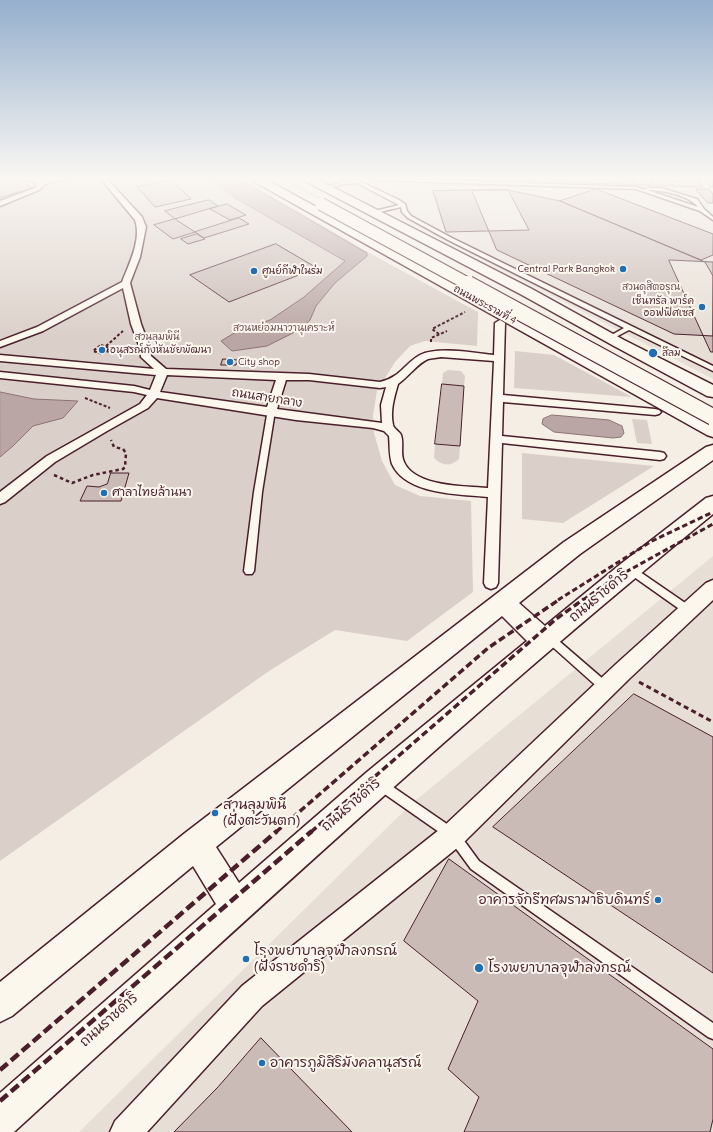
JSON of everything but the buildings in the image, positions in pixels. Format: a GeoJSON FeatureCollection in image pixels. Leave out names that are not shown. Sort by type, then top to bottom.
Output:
{"type":"FeatureCollection","features":[{"type":"Feature","properties":{"kind":"main road","name":"ถนนพระรามที่ 4"},"geometry":{"type":"LineString","coordinates":[[352,232],[713,431]]}},
{"type":"Feature","properties":{"kind":"main road","name":"ถนนพระรามที่ 4"},"geometry":{"type":"LineString","coordinates":[[391,232],[713,417]]}},
{"type":"Feature","properties":{"kind":"main road","name":"ถนนพระรามที่ 4"},"geometry":{"type":"LineString","coordinates":[[397,232],[713,400]]}},
{"type":"Feature","properties":{"kind":"main road","name":"ถนนพระรามที่ 4"},"geometry":{"type":"LineString","coordinates":[[410,232],[489,272],[713,392]]}},
{"type":"Feature","properties":{"kind":"main road"},"geometry":{"type":"LineString","coordinates":[[454,288],[475,289],[484,286],[492,277],[489,272]]}},
{"type":"Feature","properties":{"kind":"main road"},"geometry":{"type":"LineString","coordinates":[[0,1004],[196,844],[497,592],[572,548],[713,451]]}},
{"type":"Feature","properties":{"kind":"main road","name":"ถนนราชดำริ"},"geometry":{"type":"LineString","coordinates":[[0,1118],[377,782],[630,569],[713,503]]}},
{"type":"Feature","properties":{"kind":"main road"},"geometry":{"type":"LineString","coordinates":[[497,592],[546,640]]}},
{"type":"Feature","properties":{"kind":"main road"},"geometry":{"type":"LineString","coordinates":[[196,844],[236,907]]}},
{"type":"Feature","properties":{"kind":"street"},"geometry":{"type":"LineString","coordinates":[[0,499],[40,468],[103,428],[144,406],[154,394],[162,372],[146,357],[145,348],[135,321],[126,283],[136,257],[141,232]]}},
{"type":"Feature","properties":{"kind":"street"},"geometry":{"type":"LineString","coordinates":[[0,344],[40,329],[126,283]]}},
{"type":"Feature","properties":{"kind":"street"},"geometry":{"type":"LineString","coordinates":[[497,592],[494,493],[500,324]]}},
{"type":"Feature","properties":{"kind":"street"},"geometry":{"type":"LineString","coordinates":[[494,493],[434,486],[417,481],[405,474],[398,464],[395,435],[388,428],[386,405],[393,382],[404,375],[415,363],[425,357],[441,354],[498,358]]}},
{"type":"Feature","properties":{"kind":"street","name":"ถนนสายกลาง"},"geometry":{"type":"LineString","coordinates":[[0,358],[144,372],[309,377],[380,385],[393,382]]}},
{"type":"Feature","properties":{"kind":"street","name":"ถนนสายกลาง"},"geometry":{"type":"LineString","coordinates":[[0,375],[134,389],[167,397],[271,411],[296,416],[373,424],[388,428]]}},
{"type":"Feature","properties":{"kind":"street"},"geometry":{"type":"LineString","coordinates":[[271,411],[282,377]]}},
{"type":"Feature","properties":{"kind":"street"},"geometry":{"type":"LineString","coordinates":[[497,398],[655,412]]}},
{"type":"Feature","properties":{"kind":"street"},"geometry":{"type":"LineString","coordinates":[[496,439],[660,456]]}},
{"type":"Feature","properties":{"kind":"street"},"geometry":{"type":"LineString","coordinates":[[126,1132],[252,996],[453,835],[614,680],[713,588]]}},
{"type":"Feature","properties":{"kind":"lane"},"geometry":{"type":"LineString","coordinates":[[437,232],[713,369]]}},
{"type":"Feature","properties":{"kind":"lane"},"geometry":{"type":"LineString","coordinates":[[610,338],[629,328]]}},
{"type":"Feature","properties":{"kind":"lane"},"geometry":{"type":"LineString","coordinates":[[697,361],[713,362]]}},
{"type":"Feature","properties":{"kind":"lane"},"geometry":{"type":"LineString","coordinates":[[249,572],[258,492],[271,411]]}},
{"type":"Feature","properties":{"kind":"lane"},"geometry":{"type":"LineString","coordinates":[[630,569],[688,610]]}},
{"type":"Feature","properties":{"kind":"lane"},"geometry":{"type":"LineString","coordinates":[[546,640],[614,680]]}},
{"type":"Feature","properties":{"kind":"lane"},"geometry":{"type":"LineString","coordinates":[[377,782],[453,835],[475,865],[713,1032]]}},
{"type":"Feature","properties":{"kind":"path"},"geometry":{"type":"LineString","coordinates":[[439,334],[432,329],[467,312]]}},
{"type":"Feature","properties":{"kind":"path"},"geometry":{"type":"LineString","coordinates":[[105,347],[135,321]]}},
{"type":"Feature","properties":{"kind":"path"},"geometry":{"type":"LineString","coordinates":[[101,345],[105,347],[110,348],[102,354],[93,351],[101,345]]}},
{"type":"Feature","properties":{"kind":"path"},"geometry":{"type":"LineString","coordinates":[[40,468],[72,483],[88,476],[108,471],[123,470],[125,467],[126,453],[123,449],[114,447],[109,435],[103,428]]}},
{"type":"Feature","properties":{"kind":"path"},"geometry":{"type":"LineString","coordinates":[[614,680],[713,722]]}},
{"type":"Feature","properties":{"kind":"shaded area"},"geometry":{"type":"Polygon","coordinates":[[[294,232],[330,232],[367,253],[367,256],[335,283],[316,306],[310,320],[301,329],[267,346],[232,351],[221,341],[241,329],[270,320],[304,297],[345,261],[294,232]]]}},
{"type":"Feature","properties":{"kind":"shaded area","name":"Central Park Bangkok"},"geometry":{"type":"Polygon","coordinates":[[[427,232],[713,232],[713,379],[427,232]]]}},
{"type":"Feature","properties":{"kind":"shaded area"},"geometry":{"type":"Polygon","coordinates":[[[0,392],[34,399],[78,401],[63,418],[33,426],[0,457],[0,392]]]}},
{"type":"Feature","properties":{"kind":"shaded area"},"geometry":{"type":"Polygon","coordinates":[[[552,415],[609,420],[622,426],[624,433],[621,437],[613,438],[554,432],[542,424],[543,419],[552,415]]]}},
{"type":"Feature","properties":{"kind":"shaded area","name":"โรงพยาบาลจุฬาลงกรณ์"},"geometry":{"type":"Polygon","coordinates":[[[713,556],[713,1132],[79,1132],[410,805],[713,556]]]}},
{"type":"Feature","properties":{"kind":"green space","name":"สวนลุมพินี"},"geometry":{"type":"Polygon","coordinates":[[[0,232],[333,232],[478,312],[477,346],[425,341],[410,346],[395,362],[377,391],[373,415],[374,433],[382,461],[395,485],[420,496],[471,501],[473,592],[407,641],[335,630],[269,671],[0,861],[0,232]]]}},
{"type":"Feature","properties":{"kind":"green space"},"geometry":{"type":"Polygon","coordinates":[[[381,232],[386,232],[430,255],[427,256],[381,232]]]}},
{"type":"Feature","properties":{"kind":"green space"},"geometry":{"type":"Polygon","coordinates":[[[515,351],[554,355],[632,397],[514,388],[515,351]]]}},
{"type":"Feature","properties":{"kind":"green space"},"geometry":{"type":"Polygon","coordinates":[[[448,370],[461,371],[465,376],[464,386],[442,384],[443,373],[448,370]]]}},
{"type":"Feature","properties":{"kind":"green space"},"geometry":{"type":"Polygon","coordinates":[[[632,419],[647,420],[652,444],[637,443],[632,419]]]}},
{"type":"Feature","properties":{"kind":"green space"},"geometry":{"type":"Polygon","coordinates":[[[435,444],[460,446],[459,459],[456,462],[449,464],[440,463],[434,458],[435,444]]]}},
{"type":"Feature","properties":{"kind":"green space"},"geometry":{"type":"Polygon","coordinates":[[[522,453],[654,466],[563,523],[522,519],[522,453]]]}},
{"type":"Feature","properties":{"kind":"railway"},"geometry":{"type":"LineString","coordinates":[[558,600],[652,541],[713,512]]}},
{"type":"Feature","properties":{"kind":"railway"},"geometry":{"type":"LineString","coordinates":[[583,600],[613,579],[713,524]]}},
{"type":"Feature","properties":{"kind":"railway"},"geometry":{"type":"LineString","coordinates":[[276,832],[488,648],[560,599]]}},
{"type":"Feature","properties":{"kind":"railway"},"geometry":{"type":"LineString","coordinates":[[311,832],[556,619],[584,599]]}},
{"type":"Feature","properties":{"kind":"railway"},"geometry":{"type":"LineString","coordinates":[[0,1070],[277,831]]}},
{"type":"Feature","properties":{"kind":"railway"},"geometry":{"type":"LineString","coordinates":[[0,1101],[312,831]]}},
{"type":"Feature","properties":{"kind":"place","name":"Central Park Bangkok"},"geometry":{"type":"Point","coordinates":[623,269]}},
{"type":"Feature","properties":{"kind":"place","name":"ศูนย์กีฬาในร่ม"},"geometry":{"type":"Point","coordinates":[254,271]}},
{"type":"Feature","properties":{"kind":"place","name":"เซ็นทรัล พาร์ค ออฟฟิศเซส"},"geometry":{"type":"Point","coordinates":[702,307]}},
{"type":"Feature","properties":{"kind":"place","name":"อนุสรณ์กังหันชัยพัฒนา"},"geometry":{"type":"Point","coordinates":[102,350]}},
{"type":"Feature","properties":{"kind":"place","name":"สีลม"},"geometry":{"type":"Point","coordinates":[653,353]}},
{"type":"Feature","properties":{"kind":"place","name":"City shop"},"geometry":{"type":"Point","coordinates":[230,362]}},
{"type":"Feature","properties":{"kind":"place","name":"ศาลาไทยล้านนา"},"geometry":{"type":"Point","coordinates":[104,493]}},
{"type":"Feature","properties":{"kind":"place","name":"สวนลุมพินี (ฝั่งตะวันตก)"},"geometry":{"type":"Point","coordinates":[215,813]}},
{"type":"Feature","properties":{"kind":"place","name":"อาคารจักรีทศมรามาธิบดินทร์"},"geometry":{"type":"Point","coordinates":[658,900]}},
{"type":"Feature","properties":{"kind":"place","name":"โรงพยาบาลจุฬาลงกรณ์ (ฝั่งราชดำริ)"},"geometry":{"type":"Point","coordinates":[246,959]}},
{"type":"Feature","properties":{"kind":"place","name":"โรงพยาบาลจุฬาลงกรณ์"},"geometry":{"type":"Point","coordinates":[479,968]}},
{"type":"Feature","properties":{"kind":"place","name":"อาคารภูมิสิริมังคลานุสรณ์"},"geometry":{"type":"Point","coordinates":[262,1063]}},
{"type":"Feature","properties":{"kind":"park label","name":"สวนดุสิตอรุณ"},"geometry":{"type":"Point","coordinates":[651,287]}},
{"type":"Feature","properties":{"kind":"park label","name":"สวนหย่อมนาวานุเคราะห์"},"geometry":{"type":"Point","coordinates":[284,328]}}]}
